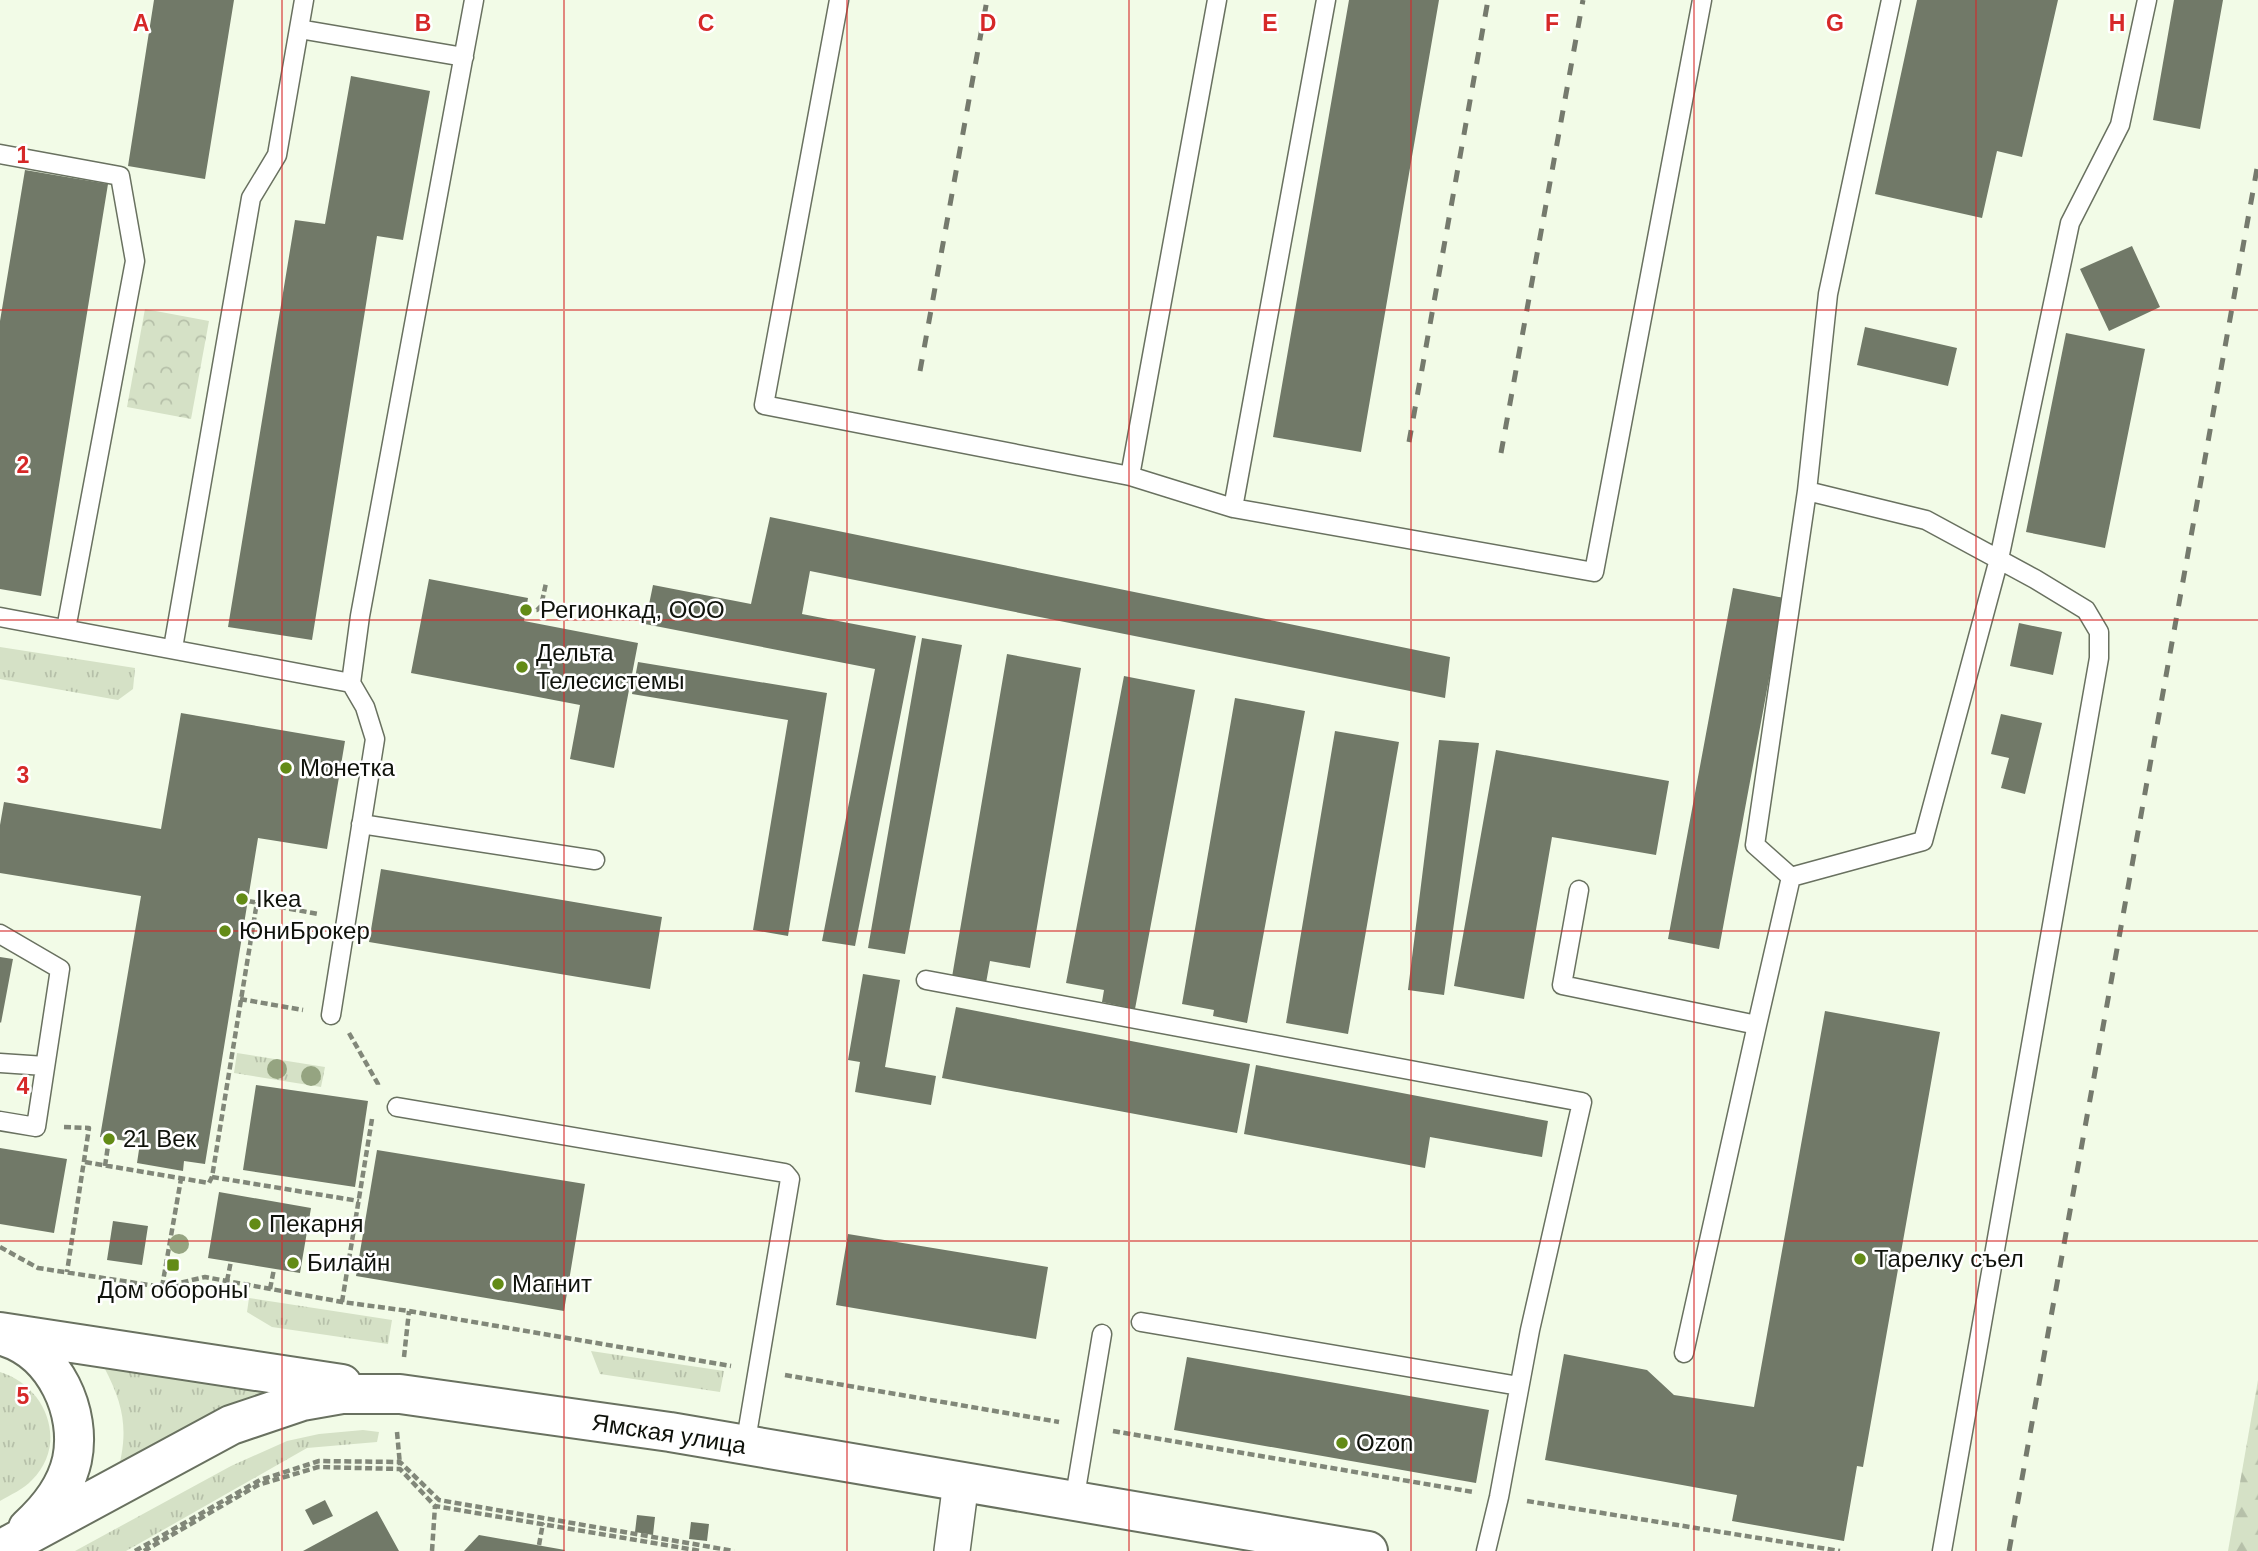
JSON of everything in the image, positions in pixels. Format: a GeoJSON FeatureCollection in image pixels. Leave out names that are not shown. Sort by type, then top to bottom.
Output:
{"type":"FeatureCollection","features":[{"type":"Feature","properties":{"kind":"main road"},"geometry":{"type":"LineString","coordinates":[[0,1333],[400,1394]]}},
{"type":"Feature","properties":{"kind":"main road"},"geometry":{"type":"LineString","coordinates":[[0,1333],[17,1341],[45,1362],[64,1392],[74,1426],[72,1461],[59,1494],[35,1521],[4,1548]]}},
{"type":"Feature","properties":{"kind":"main road","name":"Ямская улица"},"geometry":{"type":"LineString","coordinates":[[4,1548],[231,1425],[302,1401],[342,1394],[400,1394],[670,1432],[1351,1550]]}},
{"type":"Feature","properties":{"kind":"street"},"geometry":{"type":"LineString","coordinates":[[952,1551],[961,1482]]}},
{"type":"Feature","properties":{"kind":"lane"},"geometry":{"type":"LineString","coordinates":[[173,648],[251,198],[277,155],[304,0]]}},
{"type":"Feature","properties":{"kind":"lane"},"geometry":{"type":"LineString","coordinates":[[331,1015],[374,739],[365,707],[351,683],[360,616],[474,0]]}},
{"type":"Feature","properties":{"kind":"lane"},"geometry":{"type":"LineString","coordinates":[[839,0],[764,405],[1130,475],[1233,508],[1594,572],[1702,0]]}},
{"type":"Feature","properties":{"kind":"lane"},"geometry":{"type":"LineString","coordinates":[[1130,475],[1217,0]]}},
{"type":"Feature","properties":{"kind":"lane"},"geometry":{"type":"LineString","coordinates":[[1233,508],[1326,0]]}},
{"type":"Feature","properties":{"kind":"lane"},"geometry":{"type":"LineString","coordinates":[[1791,877],[1755,845],[1807,491],[1828,294],[1891,0]]}},
{"type":"Feature","properties":{"kind":"lane"},"geometry":{"type":"LineString","coordinates":[[1791,877],[1923,841],[1999,559],[2070,223],[2120,125],[2147,0]]}},
{"type":"Feature","properties":{"kind":"lane"},"geometry":{"type":"LineString","coordinates":[[299,29],[464,57]]}},
{"type":"Feature","properties":{"kind":"lane"},"geometry":{"type":"LineString","coordinates":[[0,155],[120,176],[135,261],[66,629]]}},
{"type":"Feature","properties":{"kind":"lane"},"geometry":{"type":"LineString","coordinates":[[1807,491],[1926,520],[2086,610],[2099,632],[2099,658],[1942,1551]]}},
{"type":"Feature","properties":{"kind":"lane"},"geometry":{"type":"LineString","coordinates":[[0,617],[351,683]]}},
{"type":"Feature","properties":{"kind":"lane"},"geometry":{"type":"LineString","coordinates":[[361,824],[595,860]]}},
{"type":"Feature","properties":{"kind":"lane"},"geometry":{"type":"LineString","coordinates":[[1684,1353],[1791,877]]}},
{"type":"Feature","properties":{"kind":"lane"},"geometry":{"type":"LineString","coordinates":[[1579,890],[1562,985],[1757,1025]]}},
{"type":"Feature","properties":{"kind":"lane"},"geometry":{"type":"LineString","coordinates":[[0,934],[60,969],[36,1127],[0,1121]]}},
{"type":"Feature","properties":{"kind":"lane"},"geometry":{"type":"LineString","coordinates":[[926,980],[1582,1102],[1519,1386],[1486,1551]]}},
{"type":"Feature","properties":{"kind":"lane"},"geometry":{"type":"LineString","coordinates":[[0,1063],[45,1066]]}},
{"type":"Feature","properties":{"kind":"lane"},"geometry":{"type":"LineString","coordinates":[[397,1107],[785,1173],[790,1179],[746,1446]]}},
{"type":"Feature","properties":{"kind":"lane"},"geometry":{"type":"LineString","coordinates":[[1141,1322],[1519,1386]]}},
{"type":"Feature","properties":{"kind":"lane"},"geometry":{"type":"LineString","coordinates":[[1074,1502],[1102,1334]]}},
{"type":"Feature","properties":{"kind":"path"},"geometry":{"type":"LineString","coordinates":[[526,610],[537,610],[541,606],[546,583]]}},
{"type":"Feature","properties":{"kind":"path"},"geometry":{"type":"LineString","coordinates":[[248,901],[346,920]]}},
{"type":"Feature","properties":{"kind":"path"},"geometry":{"type":"LineString","coordinates":[[85,1162],[209,1183],[257,902]]}},
{"type":"Feature","properties":{"kind":"path"},"geometry":{"type":"LineString","coordinates":[[240,999],[331,1015]]}},
{"type":"Feature","properties":{"kind":"path"},"geometry":{"type":"LineString","coordinates":[[366,1062],[378,1084],[376,1097]]}},
{"type":"Feature","properties":{"kind":"path"},"geometry":{"type":"LineString","coordinates":[[342,1302],[374,1110]]}},
{"type":"Feature","properties":{"kind":"path"},"geometry":{"type":"LineString","coordinates":[[36,1127],[89,1128],[67,1272]]}},
{"type":"Feature","properties":{"kind":"path"},"geometry":{"type":"LineString","coordinates":[[105,1166],[110,1139]]}},
{"type":"Feature","properties":{"kind":"path"},"geometry":{"type":"LineString","coordinates":[[212,1177],[359,1201]]}},
{"type":"Feature","properties":{"kind":"path"},"geometry":{"type":"LineString","coordinates":[[162,1287],[181,1179]]}},
{"type":"Feature","properties":{"kind":"path"},"geometry":{"type":"LineString","coordinates":[[0,1247],[38,1268],[162,1287],[205,1277],[1499,1496],[1840,1551]]}},
{"type":"Feature","properties":{"kind":"path"},"geometry":{"type":"LineString","coordinates":[[227,1281],[231,1261]]}},
{"type":"Feature","properties":{"kind":"path"},"geometry":{"type":"LineString","coordinates":[[270,1289],[274,1269]]}},
{"type":"Feature","properties":{"kind":"path"},"geometry":{"type":"LineString","coordinates":[[405,1343],[409,1311]]}},
{"type":"Feature","properties":{"kind":"path"},"geometry":{"type":"LineString","coordinates":[[397,1435],[400,1469],[435,1506],[701,1551]]}},
{"type":"Feature","properties":{"kind":"path"},"geometry":{"type":"LineString","coordinates":[[135,1551],[260,1480],[319,1461],[400,1462],[439,1500],[734,1551]]}},
{"type":"Feature","properties":{"kind":"path"},"geometry":{"type":"LineString","coordinates":[[144,1551],[258,1485],[318,1467],[400,1469]]}},
{"type":"Feature","properties":{"kind":"path"},"geometry":{"type":"LineString","coordinates":[[432,1551],[435,1506]]}},
{"type":"Feature","properties":{"kind":"path"},"geometry":{"type":"LineString","coordinates":[[540,1545],[543,1523]]}},
{"type":"Feature","properties":{"kind":"green space"},"geometry":{"type":"Polygon","coordinates":[[[145,309],[209,321],[191,419],[127,407],[145,309]]]}},
{"type":"Feature","properties":{"kind":"green space"},"geometry":{"type":"Polygon","coordinates":[[[0,647],[135,668],[133,689],[118,700],[0,679],[0,647]]]}},
{"type":"Feature","properties":{"kind":"green space"},"geometry":{"type":"Polygon","coordinates":[[[237,1053],[325,1067],[321,1087],[234,1073],[237,1053]]]}},
{"type":"Feature","properties":{"kind":"green space"},"geometry":{"type":"Polygon","coordinates":[[[249,1298],[392,1320],[388,1344],[272,1327],[247,1312],[249,1298]]]}},
{"type":"Feature","properties":{"kind":"green space"},"geometry":{"type":"Polygon","coordinates":[[[591,1351],[724,1371],[720,1392],[600,1374],[591,1351]]]}},
{"type":"Feature","properties":{"kind":"green space"},"geometry":{"type":"Polygon","coordinates":[[[104,1367],[304,1390],[115,1481],[122,1450],[123,1422],[117,1396],[104,1367]]]}},
{"type":"Feature","properties":{"kind":"green space"},"geometry":{"type":"Polygon","coordinates":[[[0,1372],[16,1379],[30,1390],[47,1417],[50,1433],[49,1449],[43,1465],[29,1483],[0,1501],[0,1372]]]}},
{"type":"Feature","properties":{"kind":"green space"},"geometry":{"type":"Polygon","coordinates":[[[2258,1380],[2258,1551],[2228,1551],[2258,1380]]]}},
{"type":"Feature","properties":{"kind":"green space"},"geometry":{"type":"Polygon","coordinates":[[[363,1430],[379,1432],[377,1442],[307,1448],[126,1551],[75,1551],[231,1466],[287,1441],[319,1434],[363,1430]]]}},
{"type":"Feature","properties":{"kind":"building"},"geometry":{"type":"Polygon","coordinates":[[[154,0],[234,0],[205,179],[128,166],[154,0]]]}},
{"type":"Feature","properties":{"kind":"building"},"geometry":{"type":"Polygon","coordinates":[[[1349,0],[1439,0],[1361,452],[1273,437],[1349,0]]]}},
{"type":"Feature","properties":{"kind":"building"},"geometry":{"type":"Polygon","coordinates":[[[1917,0],[2058,0],[2022,157],[1997,151],[1982,218],[1875,194],[1917,0]]]}},
{"type":"Feature","properties":{"kind":"building"},"geometry":{"type":"Polygon","coordinates":[[[2174,0],[2223,0],[2200,129],[2153,120],[2174,0]]]}},
{"type":"Feature","properties":{"kind":"building"},"geometry":{"type":"Polygon","coordinates":[[[351,76],[430,91],[403,240],[377,236],[312,640],[228,627],[295,220],[325,224],[351,76]]]}},
{"type":"Feature","properties":{"kind":"building"},"geometry":{"type":"Polygon","coordinates":[[[25,170],[108,184],[41,596],[0,589],[0,321],[25,170]]]}},
{"type":"Feature","properties":{"kind":"building"},"geometry":{"type":"Polygon","coordinates":[[[2132,246],[2160,307],[2109,331],[2080,269],[2132,246]]]}},
{"type":"Feature","properties":{"kind":"building"},"geometry":{"type":"Polygon","coordinates":[[[1865,327],[1957,348],[1948,386],[1857,365],[1865,327]]]}},
{"type":"Feature","properties":{"kind":"building"},"geometry":{"type":"Polygon","coordinates":[[[2066,333],[2145,349],[2105,548],[2026,532],[2066,333]]]}},
{"type":"Feature","properties":{"kind":"building"},"geometry":{"type":"Polygon","coordinates":[[[770,517],[1450,657],[1445,698],[810,571],[802,614],[916,636],[855,946],[822,941],[875,669],[645,624],[653,585],[751,604],[770,517]]]}},
{"type":"Feature","properties":{"kind":"building"},"geometry":{"type":"Polygon","coordinates":[[[429,579],[528,598],[524,621],[638,643],[614,768],[570,759],[580,705],[411,673],[429,579]]]}},
{"type":"Feature","properties":{"kind":"building"},"geometry":{"type":"Polygon","coordinates":[[[1733,588],[1784,598],[1719,949],[1668,939],[1733,588]]]}},
{"type":"Feature","properties":{"kind":"building"},"geometry":{"type":"Polygon","coordinates":[[[2019,623],[2062,632],[2053,675],[2010,666],[2019,623]]]}},
{"type":"Feature","properties":{"kind":"building"},"geometry":{"type":"Polygon","coordinates":[[[922,638],[962,645],[905,954],[868,948],[922,638]]]}},
{"type":"Feature","properties":{"kind":"building"},"geometry":{"type":"Polygon","coordinates":[[[1007,654],[1081,668],[1030,968],[990,961],[986,983],[952,977],[1007,654]]]}},
{"type":"Feature","properties":{"kind":"building"},"geometry":{"type":"Polygon","coordinates":[[[638,662],[827,693],[788,936],[753,930],[788,720],[632,694],[638,662]]]}},
{"type":"Feature","properties":{"kind":"building"},"geometry":{"type":"Polygon","coordinates":[[[1124,676],[1195,690],[1135,1009],[1102,1002],[1104,990],[1066,983],[1124,676]]]}},
{"type":"Feature","properties":{"kind":"building"},"geometry":{"type":"Polygon","coordinates":[[[1235,698],[1305,711],[1247,1023],[1213,1016],[1214,1010],[1182,1004],[1235,698]]]}},
{"type":"Feature","properties":{"kind":"building"},"geometry":{"type":"Polygon","coordinates":[[[181,713],[345,741],[327,849],[258,838],[205,1164],[184,1161],[183,1171],[137,1163],[140,1143],[100,1137],[141,896],[0,873],[0,825],[4,802],[161,829],[181,713]]]}},
{"type":"Feature","properties":{"kind":"building"},"geometry":{"type":"Polygon","coordinates":[[[2001,714],[2042,723],[2025,794],[2001,788],[2009,758],[1991,754],[2001,714]]]}},
{"type":"Feature","properties":{"kind":"building"},"geometry":{"type":"Polygon","coordinates":[[[1335,731],[1399,742],[1348,1034],[1286,1023],[1335,731]]]}},
{"type":"Feature","properties":{"kind":"building"},"geometry":{"type":"Polygon","coordinates":[[[1439,740],[1479,743],[1444,995],[1408,990],[1439,740]]]}},
{"type":"Feature","properties":{"kind":"building"},"geometry":{"type":"Polygon","coordinates":[[[1496,750],[1669,781],[1656,855],[1552,837],[1524,999],[1454,986],[1496,750]]]}},
{"type":"Feature","properties":{"kind":"building"},"geometry":{"type":"Polygon","coordinates":[[[381,869],[662,917],[650,989],[369,942],[381,869]]]}},
{"type":"Feature","properties":{"kind":"building"},"geometry":{"type":"Polygon","coordinates":[[[0,957],[13,959],[1,1023],[0,1022],[0,957]]]}},
{"type":"Feature","properties":{"kind":"building"},"geometry":{"type":"Polygon","coordinates":[[[863,974],[900,980],[885,1067],[936,1076],[931,1105],[855,1092],[860,1062],[848,1060],[863,974]]]}},
{"type":"Feature","properties":{"kind":"building"},"geometry":{"type":"Polygon","coordinates":[[[956,1007],[1250,1064],[1237,1133],[942,1078],[956,1007]]]}},
{"type":"Feature","properties":{"kind":"building"},"geometry":{"type":"Polygon","coordinates":[[[1825,1011],[1940,1032],[1863,1467],[1857,1466],[1844,1541],[1732,1521],[1737,1495],[1545,1460],[1564,1354],[1647,1370],[1674,1395],[1754,1407],[1825,1011]]]}},
{"type":"Feature","properties":{"kind":"building"},"geometry":{"type":"Polygon","coordinates":[[[1256,1065],[1548,1121],[1542,1157],[1430,1137],[1425,1168],[1244,1134],[1256,1065]]]}},
{"type":"Feature","properties":{"kind":"building"},"geometry":{"type":"Polygon","coordinates":[[[256,1085],[368,1101],[355,1187],[243,1170],[256,1085]]]}},
{"type":"Feature","properties":{"kind":"building"},"geometry":{"type":"Polygon","coordinates":[[[0,1148],[67,1159],[54,1233],[0,1224],[0,1148]]]}},
{"type":"Feature","properties":{"kind":"building"},"geometry":{"type":"Polygon","coordinates":[[[377,1150],[585,1184],[564,1311],[356,1276],[377,1150]]]}},
{"type":"Feature","properties":{"kind":"building"},"geometry":{"type":"Polygon","coordinates":[[[219,1192],[311,1208],[300,1273],[208,1258],[219,1192]]]}},
{"type":"Feature","properties":{"kind":"building"},"geometry":{"type":"Polygon","coordinates":[[[113,1221],[148,1226],[142,1265],[107,1260],[113,1221]]]}},
{"type":"Feature","properties":{"kind":"building"},"geometry":{"type":"Polygon","coordinates":[[[848,1234],[1048,1267],[1036,1339],[836,1305],[848,1234]]]}},
{"type":"Feature","properties":{"kind":"building"},"geometry":{"type":"Polygon","coordinates":[[[1187,1357],[1489,1410],[1476,1483],[1174,1430],[1187,1357]]]}},
{"type":"Feature","properties":{"kind":"building"},"geometry":{"type":"Polygon","coordinates":[[[325,1500],[333,1516],[313,1525],[305,1510],[325,1500]]]}},
{"type":"Feature","properties":{"kind":"building"},"geometry":{"type":"Polygon","coordinates":[[[377,1511],[399,1551],[303,1551],[377,1511]]]}},
{"type":"Feature","properties":{"kind":"building"},"geometry":{"type":"Polygon","coordinates":[[[637,1515],[655,1517],[653,1535],[635,1532],[637,1515]]]}},
{"type":"Feature","properties":{"kind":"building"},"geometry":{"type":"Polygon","coordinates":[[[691,1522],[709,1524],[707,1541],[689,1539],[691,1522]]]}},
{"type":"Feature","properties":{"kind":"building"},"geometry":{"type":"Polygon","coordinates":[[[479,1535],[565,1550],[464,1551],[479,1535]]]}},
{"type":"Feature","properties":{"kind":"railway"},"geometry":{"type":"LineString","coordinates":[[920,371],[987,0]]}},
{"type":"Feature","properties":{"kind":"railway"},"geometry":{"type":"LineString","coordinates":[[1409,442],[1488,0]]}},
{"type":"Feature","properties":{"kind":"railway"},"geometry":{"type":"LineString","coordinates":[[1501,453],[1583,0]]}},
{"type":"Feature","properties":{"kind":"railway"},"geometry":{"type":"LineString","coordinates":[[2009,1551],[2258,163]]}},
{"type":"Feature","properties":{"kind":"place","name":"Регионкад, ООО"},"geometry":{"type":"Point","coordinates":[526,610]}},
{"type":"Feature","properties":{"kind":"place","name":"Дельта Телесистемы"},"geometry":{"type":"Point","coordinates":[522,667]}},
{"type":"Feature","properties":{"kind":"place","name":"Монетка"},"geometry":{"type":"Point","coordinates":[286,768]}},
{"type":"Feature","properties":{"kind":"place","name":"Ikea"},"geometry":{"type":"Point","coordinates":[242,899]}},
{"type":"Feature","properties":{"kind":"place","name":"ЮниБрокер"},"geometry":{"type":"Point","coordinates":[225,931]}},
{"type":"Feature","properties":{"kind":"place","name":"21 Век"},"geometry":{"type":"Point","coordinates":[109,1139]}},
{"type":"Feature","properties":{"kind":"place","name":"Пекарня"},"geometry":{"type":"Point","coordinates":[255,1224]}},
{"type":"Feature","properties":{"kind":"place","name":"Тарелку съел"},"geometry":{"type":"Point","coordinates":[1860,1259]}},
{"type":"Feature","properties":{"kind":"place","name":"Билайн"},"geometry":{"type":"Point","coordinates":[293,1263]}},
{"type":"Feature","properties":{"kind":"place","name":"Дом обороны"},"geometry":{"type":"Point","coordinates":[173,1265]}},
{"type":"Feature","properties":{"kind":"place","name":"Магнит"},"geometry":{"type":"Point","coordinates":[498,1284]}},
{"type":"Feature","properties":{"kind":"place","name":"Ozon"},"geometry":{"type":"Point","coordinates":[1342,1443]}}]}
